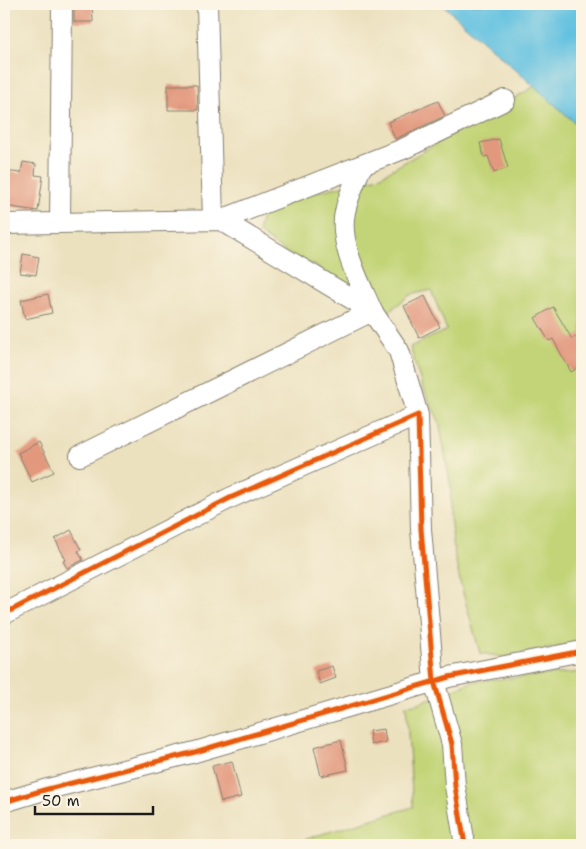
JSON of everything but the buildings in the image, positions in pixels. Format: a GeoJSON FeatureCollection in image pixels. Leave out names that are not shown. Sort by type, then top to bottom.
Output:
{"type":"FeatureCollection","features":[{"type":"Feature","properties":{"kind":"street"},"geometry":{"type":"LineString","coordinates":[[60,223],[62,4]]}},
{"type":"Feature","properties":{"kind":"street"},"geometry":{"type":"LineString","coordinates":[[207,4],[217,220]]}},
{"type":"Feature","properties":{"kind":"street"},"geometry":{"type":"LineString","coordinates":[[4,224],[217,220],[403,149],[505,100]]}},
{"type":"Feature","properties":{"kind":"street"},"geometry":{"type":"LineString","coordinates":[[362,165],[344,212],[344,230],[348,251],[372,311],[399,351],[418,415],[421,530],[434,681],[452,744],[455,786],[465,845]]}},
{"type":"Feature","properties":{"kind":"street"},"geometry":{"type":"LineString","coordinates":[[217,220],[372,311]]}},
{"type":"Feature","properties":{"kind":"street"},"geometry":{"type":"LineString","coordinates":[[80,456],[372,311]]}},
{"type":"Feature","properties":{"kind":"street"},"geometry":{"type":"LineString","coordinates":[[4,614],[230,498],[418,415]]}},
{"type":"Feature","properties":{"kind":"street"},"geometry":{"type":"LineString","coordinates":[[4,802],[194,752],[434,681],[582,651]]}},
{"type":"Feature","properties":{"kind":"green space"},"geometry":{"type":"Polygon","coordinates":[[[535,86],[582,129],[582,641],[503,657],[480,653],[455,557],[450,517],[451,487],[439,421],[422,386],[410,347],[447,330],[431,290],[410,295],[387,313],[316,266],[285,252],[258,232],[262,216],[312,193],[379,177],[535,86]]]}},
{"type":"Feature","properties":{"kind":"green space"},"geometry":{"type":"Polygon","coordinates":[[[582,672],[582,845],[291,845],[413,807],[406,705],[416,704],[475,681],[582,672]]]}},
{"type":"Feature","properties":{"kind":"water"},"geometry":{"type":"Polygon","coordinates":[[[442,4],[582,4],[582,129],[442,4]]]}},
{"type":"Feature","properties":{"kind":"cycle path"},"geometry":{"type":"LineString","coordinates":[[4,614],[230,498],[418,415],[421,529],[434,681],[452,744],[455,786],[465,845]]}},
{"type":"Feature","properties":{"kind":"cycle path"},"geometry":{"type":"LineString","coordinates":[[4,802],[195,752],[449,677],[582,651]]}}]}
